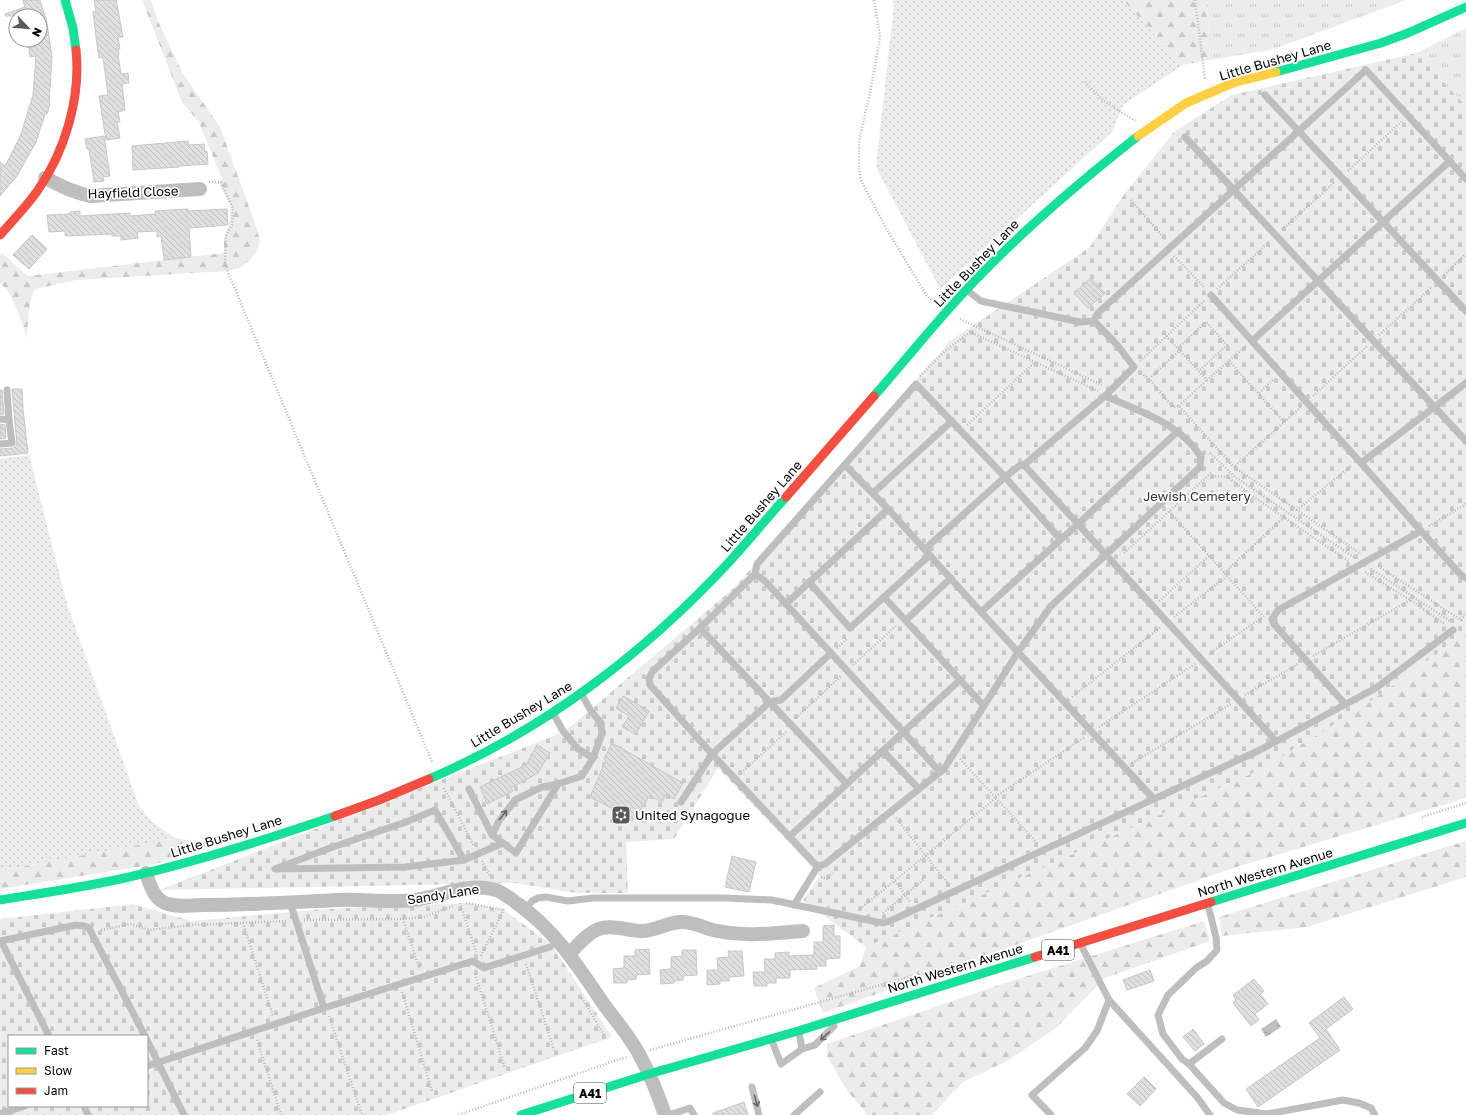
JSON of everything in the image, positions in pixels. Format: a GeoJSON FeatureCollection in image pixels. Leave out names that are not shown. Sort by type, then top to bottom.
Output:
{"type":"FeatureCollection","features":[{"type":"Feature","properties":{"kind":"main road"},"geometry":{"type":"LineString","coordinates":[[0,235],[38,190],[61,147],[68,128],[76,84],[77,58],[75,39],[65,0]]}},
{"type":"Feature","properties":{"kind":"main road","name":"Little Bushey Lane"},"geometry":{"type":"LineString","coordinates":[[0,900],[98,884],[146,873],[214,855],[315,823],[384,799],[438,776],[515,736],[553,713],[636,651],[701,592],[730,561],[966,290],[1037,220],[1099,167],[1146,130],[1186,103],[1233,83],[1332,58],[1381,43],[1408,33],[1466,7]]}},
{"type":"Feature","properties":{"kind":"main road","name":"North Western Avenue"},"geometry":{"type":"LineString","coordinates":[[520,1115],[649,1074],[772,1039],[1466,824]]}},
{"type":"Feature","properties":{"kind":"street","name":"Hayfield Close"},"geometry":{"type":"LineString","coordinates":[[45,178],[68,190],[91,196],[200,189]]}},
{"type":"Feature","properties":{"kind":"street","name":"Sandy Lane"},"geometry":{"type":"LineString","coordinates":[[146,873],[152,890],[158,898],[173,905],[223,905],[341,900],[415,900],[483,887],[497,891],[507,904],[526,909],[553,933],[569,954],[639,1053],[659,1097],[665,1115]]}},
{"type":"Feature","properties":{"kind":"street"},"geometry":{"type":"LineString","coordinates":[[569,954],[595,931],[603,928],[644,931],[655,930],[668,924],[693,922],[716,931],[756,935],[803,931]]}},
{"type":"Feature","properties":{"kind":"lane"},"geometry":{"type":"LineString","coordinates":[[1094,321],[1099,312],[1169,247],[1366,70],[1466,179]]}},
{"type":"Feature","properties":{"kind":"lane"},"geometry":{"type":"LineString","coordinates":[[1265,94],[1466,311]]}},
{"type":"Feature","properties":{"kind":"lane"},"geometry":{"type":"LineString","coordinates":[[1186,137],[1466,441]]}},
{"type":"Feature","properties":{"kind":"lane"},"geometry":{"type":"LineString","coordinates":[[1252,341],[1450,161]]}},
{"type":"Feature","properties":{"kind":"lane"},"geometry":{"type":"LineString","coordinates":[[966,290],[981,301],[1080,322],[1094,321]]}},
{"type":"Feature","properties":{"kind":"lane"},"geometry":{"type":"LineString","coordinates":[[1211,294],[1421,531],[1461,575],[1466,578]]}},
{"type":"Feature","properties":{"kind":"lane"},"geometry":{"type":"LineString","coordinates":[[809,582],[850,628],[884,597],[1005,477],[1019,466],[1024,465],[1104,396],[1134,367],[1118,346],[1094,321]]}},
{"type":"Feature","properties":{"kind":"lane"},"geometry":{"type":"LineString","coordinates":[[1361,462],[1466,383]]}},
{"type":"Feature","properties":{"kind":"lane"},"geometry":{"type":"LineString","coordinates":[[818,866],[814,864],[735,779],[650,685],[649,678],[652,672],[700,628],[755,574],[757,564],[916,384],[1005,477],[1060,539]]}},
{"type":"Feature","properties":{"kind":"lane"},"geometry":{"type":"LineString","coordinates":[[0,444],[12,443],[8,420],[7,390]]}},
{"type":"Feature","properties":{"kind":"lane"},"geometry":{"type":"LineString","coordinates":[[794,905],[818,866],[824,864],[944,769],[1018,652],[1051,606],[1200,467],[1201,457],[1178,430],[1166,423],[1104,396]]}},
{"type":"Feature","properties":{"kind":"lane"},"geometry":{"type":"LineString","coordinates":[[0,419],[8,420]]}},
{"type":"Feature","properties":{"kind":"lane"},"geometry":{"type":"LineString","coordinates":[[873,493],[952,421]]}},
{"type":"Feature","properties":{"kind":"lane"},"geometry":{"type":"LineString","coordinates":[[981,612],[1178,430]]}},
{"type":"Feature","properties":{"kind":"lane"},"geometry":{"type":"LineString","coordinates":[[845,465],[928,552],[981,612],[1153,798]]}},
{"type":"Feature","properties":{"kind":"lane"},"geometry":{"type":"LineString","coordinates":[[1024,465],[1276,741]]}},
{"type":"Feature","properties":{"kind":"lane"},"geometry":{"type":"LineString","coordinates":[[786,604],[888,509]]}},
{"type":"Feature","properties":{"kind":"lane"},"geometry":{"type":"LineString","coordinates":[[1345,704],[1277,628],[1272,619],[1278,610],[1421,531]]}},
{"type":"Feature","properties":{"kind":"lane"},"geometry":{"type":"LineString","coordinates":[[755,574],[765,581],[940,772]]}},
{"type":"Feature","properties":{"kind":"lane"},"geometry":{"type":"LineString","coordinates":[[906,620],[951,578]]}},
{"type":"Feature","properties":{"kind":"lane"},"geometry":{"type":"LineString","coordinates":[[884,597],[984,706]]}},
{"type":"Feature","properties":{"kind":"lane"},"geometry":{"type":"LineString","coordinates":[[700,628],[847,784]]}},
{"type":"Feature","properties":{"kind":"lane"},"geometry":{"type":"LineString","coordinates":[[526,909],[538,898],[546,897],[568,901],[593,898],[725,898],[772,900],[884,923],[1044,851],[1276,741],[1376,688],[1453,630]]}},
{"type":"Feature","properties":{"kind":"lane"},"geometry":{"type":"LineString","coordinates":[[682,802],[712,754],[770,702],[781,700],[831,654]]}},
{"type":"Feature","properties":{"kind":"lane"},"geometry":{"type":"LineString","coordinates":[[789,837],[960,680]]}},
{"type":"Feature","properties":{"kind":"lane"},"geometry":{"type":"LineString","coordinates":[[492,835],[499,821],[515,800],[542,787],[558,784],[582,776],[593,758],[602,734],[601,723],[591,711],[581,693]]}},
{"type":"Feature","properties":{"kind":"lane"},"geometry":{"type":"LineString","coordinates":[[553,713],[563,731],[578,749],[593,758]]}},
{"type":"Feature","properties":{"kind":"lane"},"geometry":{"type":"LineString","coordinates":[[883,751],[919,789]]}},
{"type":"Feature","properties":{"kind":"lane"},"geometry":{"type":"LineString","coordinates":[[468,789],[492,835],[516,853],[558,784]]}},
{"type":"Feature","properties":{"kind":"lane"},"geometry":{"type":"LineString","coordinates":[[464,860],[435,810],[406,822],[275,869],[404,867],[464,860],[503,843]]}},
{"type":"Feature","properties":{"kind":"lane"},"geometry":{"type":"LineString","coordinates":[[290,902],[325,1008]]}},
{"type":"Feature","properties":{"kind":"lane"},"geometry":{"type":"LineString","coordinates":[[1207,903],[1216,937],[1216,950],[1207,961],[1196,968],[1168,995],[1158,1015],[1163,1034],[1182,1059],[1189,1064],[1224,1103],[1238,1110],[1267,1114],[1343,1100],[1360,1103],[1371,1108],[1375,1115]]}},
{"type":"Feature","properties":{"kind":"lane"},"geometry":{"type":"LineString","coordinates":[[48,1035],[0,941],[76,926],[84,926],[92,931],[144,1035]]}},
{"type":"Feature","properties":{"kind":"lane"},"geometry":{"type":"LineString","coordinates":[[1080,943],[1109,1000],[1197,1097],[1210,1115]]}},
{"type":"Feature","properties":{"kind":"lane"},"geometry":{"type":"LineString","coordinates":[[148,1066],[422,977],[475,962],[484,968],[550,947]]}},
{"type":"Feature","properties":{"kind":"lane"},"geometry":{"type":"LineString","coordinates":[[1051,1115],[1032,1095],[1085,1048],[1097,1031],[1109,1000]]}},
{"type":"Feature","properties":{"kind":"lane"},"geometry":{"type":"LineString","coordinates":[[772,1039],[781,1064],[802,1049],[815,1044],[826,1036],[843,1017]]}},
{"type":"Feature","properties":{"kind":"lane"},"geometry":{"type":"LineString","coordinates":[[798,1031],[802,1049]]}},
{"type":"Feature","properties":{"kind":"lane"},"geometry":{"type":"LineString","coordinates":[[1189,1064],[1222,1039]]}},
{"type":"Feature","properties":{"kind":"lane"},"geometry":{"type":"LineString","coordinates":[[148,1042],[184,1115]]}},
{"type":"Feature","properties":{"kind":"lane"},"geometry":{"type":"LineString","coordinates":[[752,1087],[759,1115]]}},
{"type":"Feature","properties":{"kind":"lane"},"geometry":{"type":"LineString","coordinates":[[794,1115],[820,1092]]}},
{"type":"Feature","properties":{"kind":"lane"},"geometry":{"type":"LineString","coordinates":[[0,1114],[22,1107]]}},
{"type":"Feature","properties":{"kind":"lane"},"geometry":{"type":"LineString","coordinates":[[669,1115],[690,1108],[694,1115]]}},
{"type":"Feature","properties":{"kind":"path"},"geometry":{"type":"LineString","coordinates":[[874,0],[880,38],[859,141],[859,169],[861,180],[886,228],[926,296],[946,312]]}},
{"type":"Feature","properties":{"kind":"path"},"geometry":{"type":"LineString","coordinates":[[1195,0],[1207,94]]}},
{"type":"Feature","properties":{"kind":"path"},"geometry":{"type":"LineString","coordinates":[[1085,82],[1104,101],[1130,117],[1146,130]]}},
{"type":"Feature","properties":{"kind":"path"},"geometry":{"type":"LineString","coordinates":[[1252,341],[1179,406],[1174,407],[1149,379],[1134,367],[1211,294],[1408,116]]}},
{"type":"Feature","properties":{"kind":"path"},"geometry":{"type":"LineString","coordinates":[[200,189],[205,182],[221,182],[233,208],[232,225],[226,236],[225,265],[438,776],[497,891]]}},
{"type":"Feature","properties":{"kind":"path"},"geometry":{"type":"LineString","coordinates":[[1131,200],[1169,247],[1211,294]]}},
{"type":"Feature","properties":{"kind":"path"},"geometry":{"type":"LineString","coordinates":[[1234,467],[1466,254]]}},
{"type":"Feature","properties":{"kind":"path"},"geometry":{"type":"LineString","coordinates":[[1149,379],[1206,322],[1227,344],[1198,371]]}},
{"type":"Feature","properties":{"kind":"path"},"geometry":{"type":"LineString","coordinates":[[916,384],[919,377],[945,352],[970,332],[1096,389],[1104,396]]}},
{"type":"Feature","properties":{"kind":"path"},"geometry":{"type":"LineString","coordinates":[[1166,336],[1207,380]]}},
{"type":"Feature","properties":{"kind":"path"},"geometry":{"type":"LineString","coordinates":[[1229,361],[1284,422]]}},
{"type":"Feature","properties":{"kind":"path"},"geometry":{"type":"LineString","coordinates":[[961,430],[1035,362]]}},
{"type":"Feature","properties":{"kind":"path"},"geometry":{"type":"LineString","coordinates":[[1259,393],[1280,373]]}},
{"type":"Feature","properties":{"kind":"path"},"geometry":{"type":"LineString","coordinates":[[1179,406],[1234,467],[1369,560],[1461,620],[1466,612]]}},
{"type":"Feature","properties":{"kind":"path"},"geometry":{"type":"LineString","coordinates":[[1297,510],[1350,467],[1361,462]]}},
{"type":"Feature","properties":{"kind":"path"},"geometry":{"type":"LineString","coordinates":[[1201,465],[1213,476],[1228,477],[1357,567],[1410,600],[1453,630]]}},
{"type":"Feature","properties":{"kind":"path"},"geometry":{"type":"LineString","coordinates":[[1113,563],[1210,474]]}},
{"type":"Feature","properties":{"kind":"path"},"geometry":{"type":"LineString","coordinates":[[1161,503],[1263,616],[1272,619]]}},
{"type":"Feature","properties":{"kind":"path"},"geometry":{"type":"LineString","coordinates":[[1421,531],[1466,504]]}},
{"type":"Feature","properties":{"kind":"path"},"geometry":{"type":"LineString","coordinates":[[1065,702],[1226,574],[1284,517]]}},
{"type":"Feature","properties":{"kind":"path"},"geometry":{"type":"LineString","coordinates":[[1153,607],[1209,556]]}},
{"type":"Feature","properties":{"kind":"path"},"geometry":{"type":"LineString","coordinates":[[1125,767],[1410,600]]}},
{"type":"Feature","properties":{"kind":"path"},"geometry":{"type":"LineString","coordinates":[[851,917],[996,798],[1202,660],[1263,616]]}},
{"type":"Feature","properties":{"kind":"path"},"geometry":{"type":"LineString","coordinates":[[831,654],[854,632],[850,628]]}},
{"type":"Feature","properties":{"kind":"path"},"geometry":{"type":"LineString","coordinates":[[735,779],[793,726]]}},
{"type":"Feature","properties":{"kind":"path"},"geometry":{"type":"LineString","coordinates":[[954,753],[1044,851]]}},
{"type":"Feature","properties":{"kind":"path"},"geometry":{"type":"LineString","coordinates":[[958,765],[965,754]]}},
{"type":"Feature","properties":{"kind":"path"},"geometry":{"type":"LineString","coordinates":[[1421,818],[1466,803]]}},
{"type":"Feature","properties":{"kind":"path"},"geometry":{"type":"LineString","coordinates":[[890,812],[954,891]]}},
{"type":"Feature","properties":{"kind":"path"},"geometry":{"type":"LineString","coordinates":[[891,824],[902,815]]}},
{"type":"Feature","properties":{"kind":"path"},"geometry":{"type":"LineString","coordinates":[[813,874],[828,879],[830,873],[836,868]]}},
{"type":"Feature","properties":{"kind":"path"},"geometry":{"type":"LineString","coordinates":[[872,921],[924,879]]}},
{"type":"Feature","properties":{"kind":"path"},"geometry":{"type":"LineString","coordinates":[[894,882],[916,909]]}},
{"type":"Feature","properties":{"kind":"path"},"geometry":{"type":"LineString","coordinates":[[92,931],[131,924],[149,930],[191,925],[296,920],[404,919],[424,917],[460,903],[507,904]]}},
{"type":"Feature","properties":{"kind":"path"},"geometry":{"type":"LineString","coordinates":[[460,903],[476,953],[475,975],[505,1068]]}},
{"type":"Feature","properties":{"kind":"path"},"geometry":{"type":"LineString","coordinates":[[507,904],[510,914]]}},
{"type":"Feature","properties":{"kind":"path"},"geometry":{"type":"LineString","coordinates":[[475,962],[507,904]]}},
{"type":"Feature","properties":{"kind":"path"},"geometry":{"type":"LineString","coordinates":[[404,919],[422,977]]}},
{"type":"Feature","properties":{"kind":"path"},"geometry":{"type":"LineString","coordinates":[[243,923],[275,1024]]}},
{"type":"Feature","properties":{"kind":"path"},"geometry":{"type":"LineString","coordinates":[[523,956],[554,1050]]}},
{"type":"Feature","properties":{"kind":"path"},"geometry":{"type":"LineString","coordinates":[[458,1115],[639,1053],[919,974]]}},
{"type":"Feature","properties":{"kind":"path"},"geometry":{"type":"LineString","coordinates":[[399,985],[432,1091]]}},
{"type":"Feature","properties":{"kind":"path"},"geometry":{"type":"LineString","coordinates":[[579,993],[604,1035]]}},
{"type":"Feature","properties":{"kind":"path"},"geometry":{"type":"LineString","coordinates":[[325,1008],[362,1114]]}},
{"type":"Feature","properties":{"kind":"path"},"geometry":{"type":"LineString","coordinates":[[255,1032],[281,1115]]}},
{"type":"Feature","properties":{"kind":"green space"},"geometry":{"type":"Polygon","coordinates":[[[142,0],[151,0],[158,21],[182,72],[220,127],[257,229],[260,241],[257,251],[250,260],[240,268],[226,271],[76,280],[36,289],[31,298],[27,338],[20,316],[13,301],[0,283],[0,255],[2,253],[28,276],[224,253],[224,236],[229,226],[231,208],[219,183],[222,179],[199,122],[182,102],[142,0]]]}},
{"type":"Feature","properties":{"kind":"green space"},"geometry":{"type":"Polygon","coordinates":[[[892,0],[1123,0],[1183,65],[1123,105],[1112,132],[940,289],[876,167],[894,5],[892,0]]]}},
{"type":"Feature","properties":{"kind":"green space"},"geometry":{"type":"Polygon","coordinates":[[[1123,0],[1207,0],[1210,60],[1183,65],[1123,0]]]}},
{"type":"Feature","properties":{"kind":"green space"},"geometry":{"type":"Polygon","coordinates":[[[1207,0],[1406,0],[1271,50],[1210,60],[1207,0]]]}},
{"type":"Feature","properties":{"kind":"green space"},"geometry":{"type":"Polygon","coordinates":[[[1466,28],[1466,106],[1417,53],[1466,28]]]}},
{"type":"Feature","properties":{"kind":"green space","name":"Jewish Cemetery"},"geometry":{"type":"Polygon","coordinates":[[[1417,53],[1466,106],[1466,625],[1458,639],[1355,712],[1257,771],[866,947],[803,900],[820,876],[718,768],[674,839],[626,842],[628,893],[576,893],[515,883],[159,890],[564,732],[735,587],[950,341],[1090,247],[1125,193],[1175,131],[1232,95],[1417,53]]]}},
{"type":"Feature","properties":{"kind":"green space"},"geometry":{"type":"Polygon","coordinates":[[[29,455],[67,604],[139,806],[152,822],[175,838],[0,871],[0,459],[29,455]]]}},
{"type":"Feature","properties":{"kind":"green space"},"geometry":{"type":"Polygon","coordinates":[[[1466,625],[1466,798],[1233,868],[823,1013],[814,988],[860,966],[866,947],[1257,771],[1355,712],[1458,639],[1466,625]]]}},
{"type":"Feature","properties":{"kind":"green space"},"geometry":{"type":"Polygon","coordinates":[[[175,838],[211,844],[156,864],[0,889],[0,871],[175,838]]]}},
{"type":"Feature","properties":{"kind":"green space"},"geometry":{"type":"Polygon","coordinates":[[[1466,841],[1466,877],[1307,927],[1222,936],[1219,917],[1466,841]]]}},
{"type":"Feature","properties":{"kind":"green space"},"geometry":{"type":"Polygon","coordinates":[[[471,903],[504,910],[551,944],[612,1037],[387,1115],[0,1115],[0,919],[133,904],[191,921],[325,909],[471,903]]]}},
{"type":"Feature","properties":{"kind":"green space"},"geometry":{"type":"Polygon","coordinates":[[[1204,921],[1210,941],[1105,978],[1057,1027],[1009,1060],[963,1082],[932,1115],[868,1115],[848,1092],[827,1056],[827,1044],[1014,980],[1204,921]]]}},
{"type":"Feature","properties":{"kind":"water"},"geometry":{"type":"Polygon","coordinates":[[[1276,1019],[1281,1027],[1266,1037],[1261,1029],[1276,1019]]]}},
{"type":"Feature","properties":{"kind":"building"},"geometry":{"type":"Polygon","coordinates":[[[23,0],[40,0],[42,8],[22,8],[25,7],[23,0]]]}},
{"type":"Feature","properties":{"kind":"building"},"geometry":{"type":"Polygon","coordinates":[[[94,0],[116,0],[123,37],[118,37],[120,49],[118,49],[118,55],[121,74],[128,73],[129,83],[122,84],[125,110],[118,112],[120,122],[117,122],[120,138],[106,140],[99,96],[108,95],[103,57],[99,58],[93,12],[96,11],[94,0]]]}},
{"type":"Feature","properties":{"kind":"building"},"geometry":{"type":"Polygon","coordinates":[[[48,30],[52,57],[50,104],[47,114],[45,114],[36,142],[17,176],[0,196],[0,162],[5,166],[20,137],[33,95],[36,56],[30,57],[29,48],[48,48],[48,30]]]}},
{"type":"Feature","properties":{"kind":"building"},"geometry":{"type":"Polygon","coordinates":[[[104,136],[110,176],[103,177],[104,181],[94,182],[89,149],[87,149],[85,139],[104,136]]]}},
{"type":"Feature","properties":{"kind":"building"},"geometry":{"type":"Polygon","coordinates":[[[188,141],[189,145],[204,144],[205,152],[207,151],[208,164],[133,170],[132,146],[188,141]]]}},
{"type":"Feature","properties":{"kind":"building"},"geometry":{"type":"Polygon","coordinates":[[[188,209],[188,211],[227,209],[228,225],[189,228],[191,257],[164,260],[161,236],[157,237],[157,231],[137,232],[138,238],[121,240],[121,236],[112,236],[112,234],[65,236],[65,231],[49,232],[47,215],[70,214],[70,212],[80,211],[80,216],[130,213],[130,216],[156,214],[155,211],[188,209]]]}},
{"type":"Feature","properties":{"kind":"building"},"geometry":{"type":"Polygon","coordinates":[[[32,235],[47,249],[29,269],[13,255],[32,235]]]}},
{"type":"Feature","properties":{"kind":"building"},"geometry":{"type":"Polygon","coordinates":[[[1091,278],[1105,293],[1088,308],[1074,293],[1091,278]]]}},
{"type":"Feature","properties":{"kind":"building"},"geometry":{"type":"Polygon","coordinates":[[[12,389],[22,389],[28,453],[0,456],[0,449],[13,448],[17,445],[12,389]]]}},
{"type":"Feature","properties":{"kind":"building"},"geometry":{"type":"Polygon","coordinates":[[[0,390],[2,390],[4,414],[0,414],[0,390]]]}},
{"type":"Feature","properties":{"kind":"building"},"geometry":{"type":"Polygon","coordinates":[[[0,424],[5,425],[6,438],[0,439],[0,424]]]}},
{"type":"Feature","properties":{"kind":"building"},"geometry":{"type":"Polygon","coordinates":[[[623,696],[649,711],[636,734],[622,727],[629,716],[616,708],[623,696]]]}},
{"type":"Feature","properties":{"kind":"building"},"geometry":{"type":"Polygon","coordinates":[[[612,743],[683,783],[674,799],[666,794],[662,802],[650,796],[632,821],[590,797],[606,760],[604,759],[612,743]]]}},
{"type":"Feature","properties":{"kind":"building"},"geometry":{"type":"Polygon","coordinates":[[[537,745],[550,753],[538,773],[511,788],[513,791],[487,804],[480,787],[526,765],[537,745]]]}},
{"type":"Feature","properties":{"kind":"building"},"geometry":{"type":"Polygon","coordinates":[[[732,856],[756,862],[749,892],[725,887],[732,856]]]}},
{"type":"Feature","properties":{"kind":"building"},"geometry":{"type":"Polygon","coordinates":[[[834,925],[834,936],[840,936],[840,958],[826,959],[826,966],[816,966],[817,969],[790,970],[790,978],[776,978],[776,983],[767,983],[767,986],[754,986],[753,972],[765,972],[764,959],[775,959],[775,953],[789,952],[789,956],[814,955],[814,942],[823,942],[823,926],[834,925]]]}},
{"type":"Feature","properties":{"kind":"building"},"geometry":{"type":"Polygon","coordinates":[[[649,949],[650,974],[636,975],[636,979],[627,980],[627,983],[614,983],[613,969],[624,968],[624,956],[635,956],[635,950],[649,949]]]}},
{"type":"Feature","properties":{"kind":"building"},"geometry":{"type":"Polygon","coordinates":[[[682,950],[696,950],[697,975],[683,976],[683,980],[674,981],[674,983],[661,984],[660,970],[671,969],[671,957],[682,956],[682,950]]]}},
{"type":"Feature","properties":{"kind":"building"},"geometry":{"type":"Polygon","coordinates":[[[728,951],[742,951],[744,976],[729,977],[729,981],[720,981],[720,984],[707,985],[707,970],[718,970],[717,958],[729,957],[728,951]]]}},
{"type":"Feature","properties":{"kind":"building"},"geometry":{"type":"Polygon","coordinates":[[[1150,970],[1154,981],[1127,990],[1123,980],[1150,970]]]}},
{"type":"Feature","properties":{"kind":"building"},"geometry":{"type":"Polygon","coordinates":[[[1254,979],[1264,991],[1260,994],[1268,1004],[1255,1014],[1259,1020],[1251,1026],[1233,1003],[1236,1000],[1233,995],[1254,979]]]}},
{"type":"Feature","properties":{"kind":"building"},"geometry":{"type":"Polygon","coordinates":[[[1344,997],[1353,1009],[1326,1029],[1340,1050],[1258,1107],[1246,1089],[1320,1038],[1309,1023],[1344,997]]]}},
{"type":"Feature","properties":{"kind":"building"},"geometry":{"type":"Polygon","coordinates":[[[1193,1029],[1204,1044],[1195,1051],[1183,1037],[1193,1029]]]}},
{"type":"Feature","properties":{"kind":"building"},"geometry":{"type":"Polygon","coordinates":[[[1144,1077],[1156,1089],[1140,1106],[1127,1094],[1144,1077]]]}},
{"type":"Feature","properties":{"kind":"building"},"geometry":{"type":"Polygon","coordinates":[[[744,1102],[748,1115],[713,1115],[713,1113],[744,1102]]]}},
{"type":"Feature","properties":{"kind":"traffic: fast"},"geometry":{"type":"LineString","coordinates":[[65,0],[73,28],[76,50]]}},
{"type":"Feature","properties":{"kind":"traffic: fast"},"geometry":{"type":"LineString","coordinates":[[1276,72],[1381,43],[1408,33],[1466,7]]}},
{"type":"Feature","properties":{"kind":"traffic: fast"},"geometry":{"type":"LineString","coordinates":[[874,396],[954,303],[1006,249],[1070,191],[1138,136]]}},
{"type":"Feature","properties":{"kind":"traffic: fast"},"geometry":{"type":"LineString","coordinates":[[429,779],[472,759],[513,737],[591,686],[628,657],[664,627],[698,594],[730,561],[786,497]]}},
{"type":"Feature","properties":{"kind":"traffic: fast"},"geometry":{"type":"LineString","coordinates":[[0,900],[97,884],[155,871],[233,849],[335,816]]}},
{"type":"Feature","properties":{"kind":"traffic: fast"},"geometry":{"type":"LineString","coordinates":[[1211,902],[1466,823]]}},
{"type":"Feature","properties":{"kind":"traffic: fast"},"geometry":{"type":"LineString","coordinates":[[521,1115],[649,1074],[798,1031],[1035,957]]}},
{"type":"Feature","properties":{"kind":"traffic: slow"},"geometry":{"type":"LineString","coordinates":[[1138,136],[1186,103],[1233,83],[1276,72]]}},
{"type":"Feature","properties":{"kind":"traffic: jam"},"geometry":{"type":"LineString","coordinates":[[0,235],[38,190],[48,175],[63,141],[69,123],[76,87],[76,50]]}},
{"type":"Feature","properties":{"kind":"traffic: jam"},"geometry":{"type":"LineString","coordinates":[[786,497],[874,396]]}},
{"type":"Feature","properties":{"kind":"traffic: jam"},"geometry":{"type":"LineString","coordinates":[[335,816],[379,800],[429,779]]}},
{"type":"Feature","properties":{"kind":"traffic: jam"},"geometry":{"type":"LineString","coordinates":[[1035,957],[1211,902]]}},
{"type":"Feature","properties":{"kind":"place","name":"United Synagogue"},"geometry":{"type":"Point","coordinates":[621,815]}}]}
